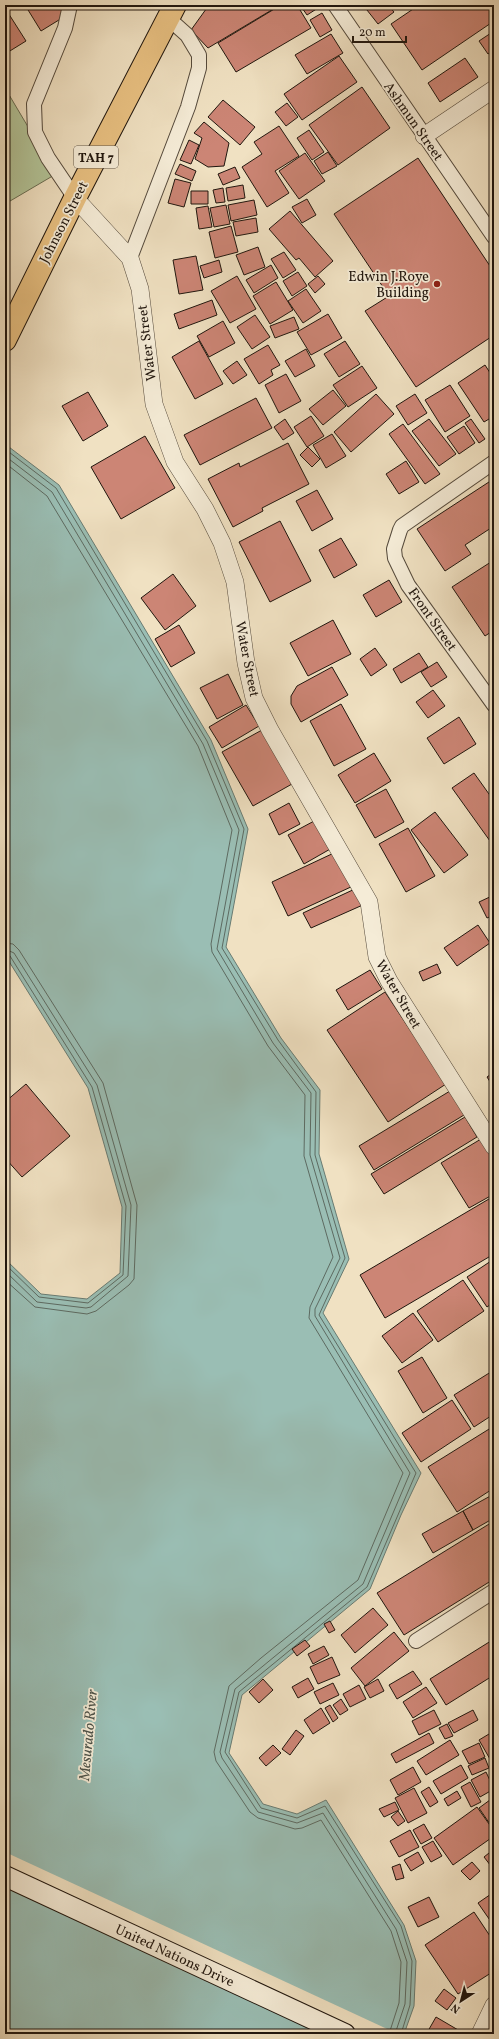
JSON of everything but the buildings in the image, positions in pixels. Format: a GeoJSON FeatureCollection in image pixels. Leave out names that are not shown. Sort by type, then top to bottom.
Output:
{"type":"FeatureCollection","features":[{"type":"Feature","properties":{"kind":"highway","name":"Johnson Street"},"geometry":{"type":"LineString","coordinates":[[5,340],[75,198],[172,12]]}},
{"type":"Feature","properties":{"kind":"main road","name":"United Nations Drive"},"geometry":{"type":"LineString","coordinates":[[5,1876],[345,2034]]}},
{"type":"Feature","properties":{"kind":"street"},"geometry":{"type":"LineString","coordinates":[[70,5],[65,28],[34,104],[35,132],[48,158],[75,198]]}},
{"type":"Feature","properties":{"kind":"street","name":"Ashmun Street"},"geometry":{"type":"LineString","coordinates":[[335,5],[494,237]]}},
{"type":"Feature","properties":{"kind":"street"},"geometry":{"type":"LineString","coordinates":[[130,258],[188,107],[199,68],[199,55],[172,12]]}},
{"type":"Feature","properties":{"kind":"street"},"geometry":{"type":"LineString","coordinates":[[424,136],[494,89]]}},
{"type":"Feature","properties":{"kind":"street","name":"Water Street"},"geometry":{"type":"LineString","coordinates":[[75,198],[130,258],[140,289],[154,404],[175,462],[205,509],[222,543],[235,582],[246,663],[254,698],[270,730],[369,902],[377,957],[388,981],[494,1147]]}},
{"type":"Feature","properties":{"kind":"street","name":"Front Street"},"geometry":{"type":"LineString","coordinates":[[494,462],[402,526],[394,549],[399,570],[494,705]]}},
{"type":"Feature","properties":{"kind":"street"},"geometry":{"type":"LineString","coordinates":[[416,1641],[494,1591]]}},
{"type":"Feature","properties":{"kind":"street"},"geometry":{"type":"LineString","coordinates":[[480,2034],[494,2005]]}},
{"type":"Feature","properties":{"kind":"green space"},"geometry":{"type":"Polygon","coordinates":[[[5,88],[56,174],[5,204],[5,88]]]}},
{"type":"Feature","properties":{"kind":"water","name":"Mesurado River"},"geometry":{"type":"Polygon","coordinates":[[[5,444],[59,485],[211,740],[248,829],[226,947],[281,1038],[320,1090],[319,1154],[349,1259],[323,1313],[421,1473],[401,1515],[370,1589],[242,1695],[229,1753],[263,1804],[297,1814],[326,1800],[404,1925],[416,1961],[414,2006],[404,2034],[5,2034],[5,1259],[41,1294],[87,1299],[120,1273],[122,1207],[88,1088],[5,955],[5,444]]]}},
{"type":"Feature","properties":{"kind":"pier"},"geometry":{"type":"Polygon","coordinates":[[[5,1852],[398,2034],[326,2034],[5,1886],[5,1852]]]}},
{"type":"Feature","properties":{"kind":"place","name":"Edwin J.Roye Building"},"geometry":{"type":"Point","coordinates":[437,284]}}]}
